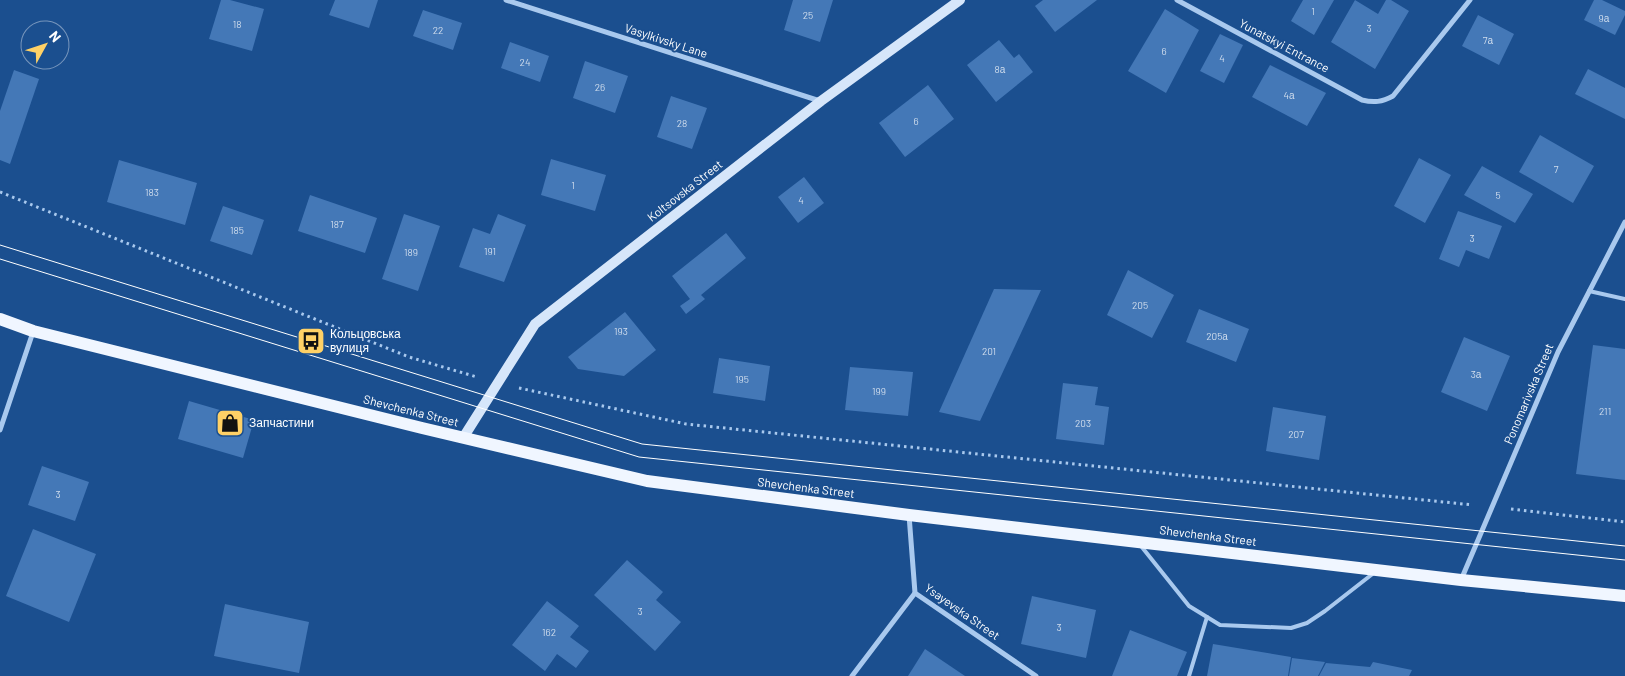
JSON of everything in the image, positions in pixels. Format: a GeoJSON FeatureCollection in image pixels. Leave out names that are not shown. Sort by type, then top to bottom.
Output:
{"type":"FeatureCollection","features":[{"type":"Feature","properties":{"kind":"main road","name":"Shevchenka Street"},"geometry":{"type":"LineString","coordinates":[[0,319],[33,331],[463,438],[647,481],[909,515],[1461,580],[1625,596]]}},
{"type":"Feature","properties":{"kind":"street","name":"Vasylkivsky Lane"},"geometry":{"type":"LineString","coordinates":[[506,0],[821,102]]}},
{"type":"Feature","properties":{"kind":"street","name":"Koltsovska Street"},"geometry":{"type":"LineString","coordinates":[[463,438],[536,324],[821,102],[960,0]]}},
{"type":"Feature","properties":{"kind":"street","name":"Yunatskyi Entrance"},"geometry":{"type":"LineString","coordinates":[[1178,0],[1362,100],[1372,103],[1383,101],[1393,96],[1470,0]]}},
{"type":"Feature","properties":{"kind":"street","name":"Ponomarivska Street"},"geometry":{"type":"LineString","coordinates":[[1461,580],[1558,352],[1625,222]]}},
{"type":"Feature","properties":{"kind":"street"},"geometry":{"type":"LineString","coordinates":[[0,430],[33,331]]}},
{"type":"Feature","properties":{"kind":"street","name":"Ysayevska Street"},"geometry":{"type":"LineString","coordinates":[[909,515],[915,593],[1036,676]]}},
{"type":"Feature","properties":{"kind":"street"},"geometry":{"type":"LineString","coordinates":[[852,676],[915,593]]}},
{"type":"Feature","properties":{"kind":"lane"},"geometry":{"type":"LineString","coordinates":[[1589,291],[1625,299]]}},
{"type":"Feature","properties":{"kind":"lane"},"geometry":{"type":"LineString","coordinates":[[1138,542],[1189,606],[1220,625],[1291,628],[1307,623],[1378,570]]}},
{"type":"Feature","properties":{"kind":"lane"},"geometry":{"type":"LineString","coordinates":[[1189,676],[1207,617]]}},
{"type":"Feature","properties":{"kind":"path"},"geometry":{"type":"LineString","coordinates":[[0,192],[409,357],[498,383],[686,424],[1625,522]]}},
{"type":"Feature","properties":{"kind":"building"},"geometry":{"type":"Polygon","coordinates":[[[221,0],[230,0],[264,9],[252,51],[209,39],[221,0]]]}},
{"type":"Feature","properties":{"kind":"building"},"geometry":{"type":"Polygon","coordinates":[[[335,0],[378,0],[369,28],[329,15],[335,0]]]}},
{"type":"Feature","properties":{"kind":"building"},"geometry":{"type":"Polygon","coordinates":[[[793,0],[833,0],[820,42],[784,30],[793,0]]]}},
{"type":"Feature","properties":{"kind":"building"},"geometry":{"type":"Polygon","coordinates":[[[1043,0],[1097,0],[1055,32],[1035,6],[1043,0]]]}},
{"type":"Feature","properties":{"kind":"building"},"geometry":{"type":"Polygon","coordinates":[[[1303,0],[1334,0],[1314,35],[1291,21],[1303,0]]]}},
{"type":"Feature","properties":{"kind":"building"},"geometry":{"type":"Polygon","coordinates":[[[1355,0],[1378,14],[1386,0],[1391,0],[1409,11],[1375,69],[1331,42],[1355,0]]]}},
{"type":"Feature","properties":{"kind":"building"},"geometry":{"type":"Polygon","coordinates":[[[1594,0],[1602,0],[1625,11],[1625,15],[1615,35],[1584,20],[1594,0]]]}},
{"type":"Feature","properties":{"kind":"building"},"geometry":{"type":"Polygon","coordinates":[[[1165,9],[1199,30],[1166,93],[1128,71],[1165,9]]]}},
{"type":"Feature","properties":{"kind":"building"},"geometry":{"type":"Polygon","coordinates":[[[423,10],[462,23],[453,50],[413,36],[423,10]]]}},
{"type":"Feature","properties":{"kind":"building"},"geometry":{"type":"Polygon","coordinates":[[[1478,15],[1514,34],[1499,65],[1462,46],[1478,15]]]}},
{"type":"Feature","properties":{"kind":"building"},"geometry":{"type":"Polygon","coordinates":[[[1220,34],[1243,45],[1224,83],[1200,71],[1220,34]]]}},
{"type":"Feature","properties":{"kind":"building"},"geometry":{"type":"Polygon","coordinates":[[[999,40],[1014,58],[1019,54],[1033,72],[996,102],[967,65],[999,40]]]}},
{"type":"Feature","properties":{"kind":"building"},"geometry":{"type":"Polygon","coordinates":[[[510,42],[549,56],[540,82],[501,68],[510,42]]]}},
{"type":"Feature","properties":{"kind":"building"},"geometry":{"type":"Polygon","coordinates":[[[585,61],[628,76],[615,113],[573,98],[585,61]]]}},
{"type":"Feature","properties":{"kind":"building"},"geometry":{"type":"Polygon","coordinates":[[[1270,65],[1326,93],[1307,126],[1252,97],[1270,65]]]}},
{"type":"Feature","properties":{"kind":"building"},"geometry":{"type":"Polygon","coordinates":[[[1588,69],[1625,88],[1625,119],[1575,94],[1588,69]]]}},
{"type":"Feature","properties":{"kind":"building"},"geometry":{"type":"Polygon","coordinates":[[[14,70],[39,79],[10,164],[0,160],[0,111],[14,70]]]}},
{"type":"Feature","properties":{"kind":"building"},"geometry":{"type":"Polygon","coordinates":[[[928,85],[954,119],[905,157],[879,123],[928,85]]]}},
{"type":"Feature","properties":{"kind":"building"},"geometry":{"type":"Polygon","coordinates":[[[671,96],[707,108],[692,149],[657,137],[671,96]]]}},
{"type":"Feature","properties":{"kind":"building"},"geometry":{"type":"Polygon","coordinates":[[[1540,135],[1594,166],[1573,203],[1519,172],[1540,135]]]}},
{"type":"Feature","properties":{"kind":"building"},"geometry":{"type":"Polygon","coordinates":[[[1419,158],[1451,175],[1425,223],[1394,206],[1419,158]]]}},
{"type":"Feature","properties":{"kind":"building"},"geometry":{"type":"Polygon","coordinates":[[[551,159],[606,175],[595,211],[541,195],[551,159]]]}},
{"type":"Feature","properties":{"kind":"building"},"geometry":{"type":"Polygon","coordinates":[[[119,160],[197,183],[185,225],[107,202],[119,160]]]}},
{"type":"Feature","properties":{"kind":"building"},"geometry":{"type":"Polygon","coordinates":[[[1482,166],[1533,194],[1515,223],[1464,195],[1482,166]]]}},
{"type":"Feature","properties":{"kind":"building"},"geometry":{"type":"Polygon","coordinates":[[[804,177],[824,203],[798,223],[778,197],[804,177]]]}},
{"type":"Feature","properties":{"kind":"building"},"geometry":{"type":"Polygon","coordinates":[[[310,195],[377,218],[365,253],[298,231],[310,195]]]}},
{"type":"Feature","properties":{"kind":"building"},"geometry":{"type":"Polygon","coordinates":[[[223,206],[264,220],[252,255],[210,241],[223,206]]]}},
{"type":"Feature","properties":{"kind":"building"},"geometry":{"type":"Polygon","coordinates":[[[1458,211],[1502,226],[1489,259],[1466,250],[1459,267],[1439,259],[1458,211]]]}},
{"type":"Feature","properties":{"kind":"building"},"geometry":{"type":"Polygon","coordinates":[[[404,214],[440,226],[418,291],[382,279],[404,214]]]}},
{"type":"Feature","properties":{"kind":"building"},"geometry":{"type":"Polygon","coordinates":[[[498,214],[526,225],[504,282],[459,267],[473,228],[490,234],[498,214]]]}},
{"type":"Feature","properties":{"kind":"building"},"geometry":{"type":"Polygon","coordinates":[[[726,233],[746,258],[701,295],[705,299],[686,314],[680,306],[690,299],[672,276],[726,233]]]}},
{"type":"Feature","properties":{"kind":"building"},"geometry":{"type":"Polygon","coordinates":[[[1128,270],[1174,295],[1152,338],[1107,315],[1128,270]]]}},
{"type":"Feature","properties":{"kind":"building"},"geometry":{"type":"Polygon","coordinates":[[[994,289],[1041,290],[980,421],[939,412],[994,289]]]}},
{"type":"Feature","properties":{"kind":"building"},"geometry":{"type":"Polygon","coordinates":[[[1199,309],[1249,329],[1236,362],[1186,342],[1199,309]]]}},
{"type":"Feature","properties":{"kind":"building"},"geometry":{"type":"Polygon","coordinates":[[[625,312],[656,350],[624,376],[578,369],[568,357],[625,312]]]}},
{"type":"Feature","properties":{"kind":"building"},"geometry":{"type":"Polygon","coordinates":[[[1464,337],[1510,356],[1487,411],[1441,392],[1464,337]]]}},
{"type":"Feature","properties":{"kind":"building"},"geometry":{"type":"Polygon","coordinates":[[[1593,345],[1625,349],[1625,480],[1576,474],[1593,345]]]}},
{"type":"Feature","properties":{"kind":"building"},"geometry":{"type":"Polygon","coordinates":[[[719,358],[770,366],[765,401],[713,393],[719,358]]]}},
{"type":"Feature","properties":{"kind":"building"},"geometry":{"type":"Polygon","coordinates":[[[850,367],[913,372],[908,416],[845,410],[850,367]]]}},
{"type":"Feature","properties":{"kind":"building"},"geometry":{"type":"Polygon","coordinates":[[[1063,383],[1098,387],[1095,405],[1109,407],[1104,445],[1056,439],[1063,383]]]}},
{"type":"Feature","properties":{"kind":"building"},"geometry":{"type":"Polygon","coordinates":[[[189,401],[254,420],[243,458],[178,439],[189,401]]]}},
{"type":"Feature","properties":{"kind":"building"},"geometry":{"type":"Polygon","coordinates":[[[1273,407],[1326,416],[1319,460],[1266,451],[1273,407]]]}},
{"type":"Feature","properties":{"kind":"building"},"geometry":{"type":"Polygon","coordinates":[[[42,466],[89,482],[75,521],[28,505],[42,466]]]}},
{"type":"Feature","properties":{"kind":"building"},"geometry":{"type":"Polygon","coordinates":[[[33,529],[96,554],[69,622],[6,596],[33,529]]]}},
{"type":"Feature","properties":{"kind":"building"},"geometry":{"type":"Polygon","coordinates":[[[627,560],[663,592],[656,600],[681,622],[655,651],[594,595],[627,560]]]}},
{"type":"Feature","properties":{"kind":"building"},"geometry":{"type":"Polygon","coordinates":[[[1032,596],[1096,610],[1086,658],[1021,644],[1032,596]]]}},
{"type":"Feature","properties":{"kind":"building"},"geometry":{"type":"Polygon","coordinates":[[[547,601],[579,626],[570,637],[589,651],[576,668],[557,654],[545,671],[512,645],[547,601]]]}},
{"type":"Feature","properties":{"kind":"building"},"geometry":{"type":"Polygon","coordinates":[[[225,604],[309,622],[299,673],[214,656],[225,604]]]}},
{"type":"Feature","properties":{"kind":"building"},"geometry":{"type":"Polygon","coordinates":[[[1130,630],[1187,652],[1177,676],[1112,676],[1130,630]]]}},
{"type":"Feature","properties":{"kind":"building"},"geometry":{"type":"Polygon","coordinates":[[[1213,644],[1291,657],[1288,676],[1207,676],[1213,644]]]}},
{"type":"Feature","properties":{"kind":"building"},"geometry":{"type":"Polygon","coordinates":[[[925,649],[965,676],[908,676],[925,649]]]}},
{"type":"Feature","properties":{"kind":"building"},"geometry":{"type":"Polygon","coordinates":[[[1292,658],[1325,662],[1318,676],[1289,676],[1292,658]]]}},
{"type":"Feature","properties":{"kind":"building"},"geometry":{"type":"Polygon","coordinates":[[[1373,662],[1412,670],[1409,676],[1319,676],[1326,663],[1370,667],[1373,662]]]}},
{"type":"Feature","properties":{"kind":"tram line"},"geometry":{"type":"LineString","coordinates":[[0,245],[642,444],[1625,546]]}},
{"type":"Feature","properties":{"kind":"tram line"},"geometry":{"type":"LineString","coordinates":[[0,259],[639,457],[1625,560]]}},
{"type":"Feature","properties":{"kind":"place","name":"Кольцовська вулиця"},"geometry":{"type":"Point","coordinates":[311,341]}},
{"type":"Feature","properties":{"kind":"place","name":"Запчастини"},"geometry":{"type":"Point","coordinates":[230,423]}}]}
